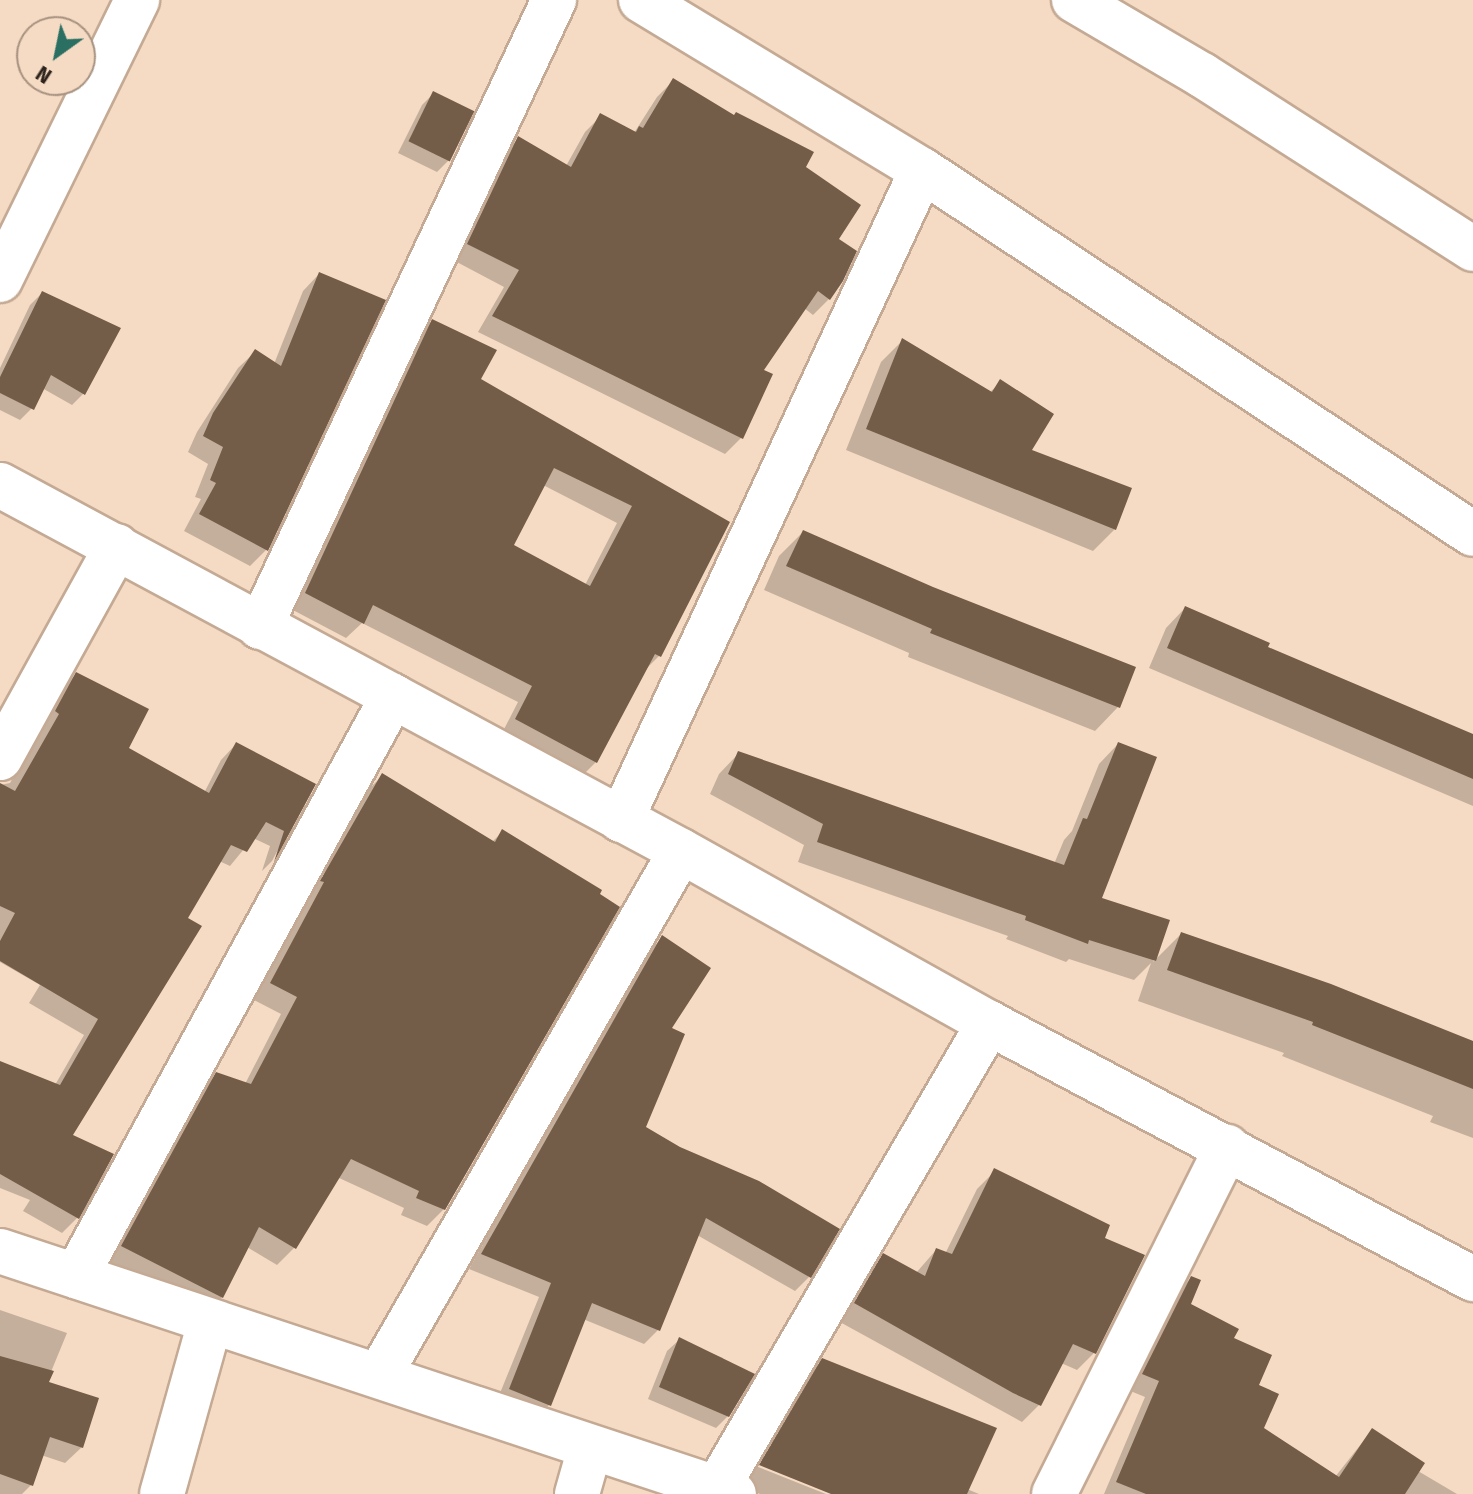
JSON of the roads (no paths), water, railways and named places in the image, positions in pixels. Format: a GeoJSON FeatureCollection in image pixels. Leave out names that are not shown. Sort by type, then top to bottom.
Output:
{"type":"FeatureCollection","features":[{"type":"Feature","properties":{"kind":"street"},"geometry":{"type":"LineString","coordinates":[[0,280],[137,0]]}},
{"type":"Feature","properties":{"kind":"street"},"geometry":{"type":"LineString","coordinates":[[260,627],[554,0]]}},
{"type":"Feature","properties":{"kind":"street"},"geometry":{"type":"LineString","coordinates":[[641,0],[922,170],[1473,534]]}},
{"type":"Feature","properties":{"kind":"street"},"geometry":{"type":"LineString","coordinates":[[1074,0],[1202,75],[1473,249]]}},
{"type":"Feature","properties":{"kind":"street"},"geometry":{"type":"LineString","coordinates":[[621,820],[922,170]]}},
{"type":"Feature","properties":{"kind":"street"},"geometry":{"type":"LineString","coordinates":[[0,485],[681,851],[989,1023],[1473,1279]]}},
{"type":"Feature","properties":{"kind":"street"},"geometry":{"type":"LineString","coordinates":[[0,758],[117,546]]}},
{"type":"Feature","properties":{"kind":"street"},"geometry":{"type":"LineString","coordinates":[[76,1276],[393,696]]}},
{"type":"Feature","properties":{"kind":"street"},"geometry":{"type":"LineString","coordinates":[[380,1374],[681,851]]}},
{"type":"Feature","properties":{"kind":"street"},"geometry":{"type":"LineString","coordinates":[[0,1251],[210,1322],[380,1374],[590,1448],[726,1491],[989,1023]]}},
{"type":"Feature","properties":{"kind":"street"},"geometry":{"type":"LineString","coordinates":[[1054,1494],[1227,1147]]}},
{"type":"Feature","properties":{"kind":"street"},"geometry":{"type":"LineString","coordinates":[[162,1494],[210,1322]]}},
{"type":"Feature","properties":{"kind":"street"},"geometry":{"type":"LineString","coordinates":[[577,1494],[590,1448]]}}]}
